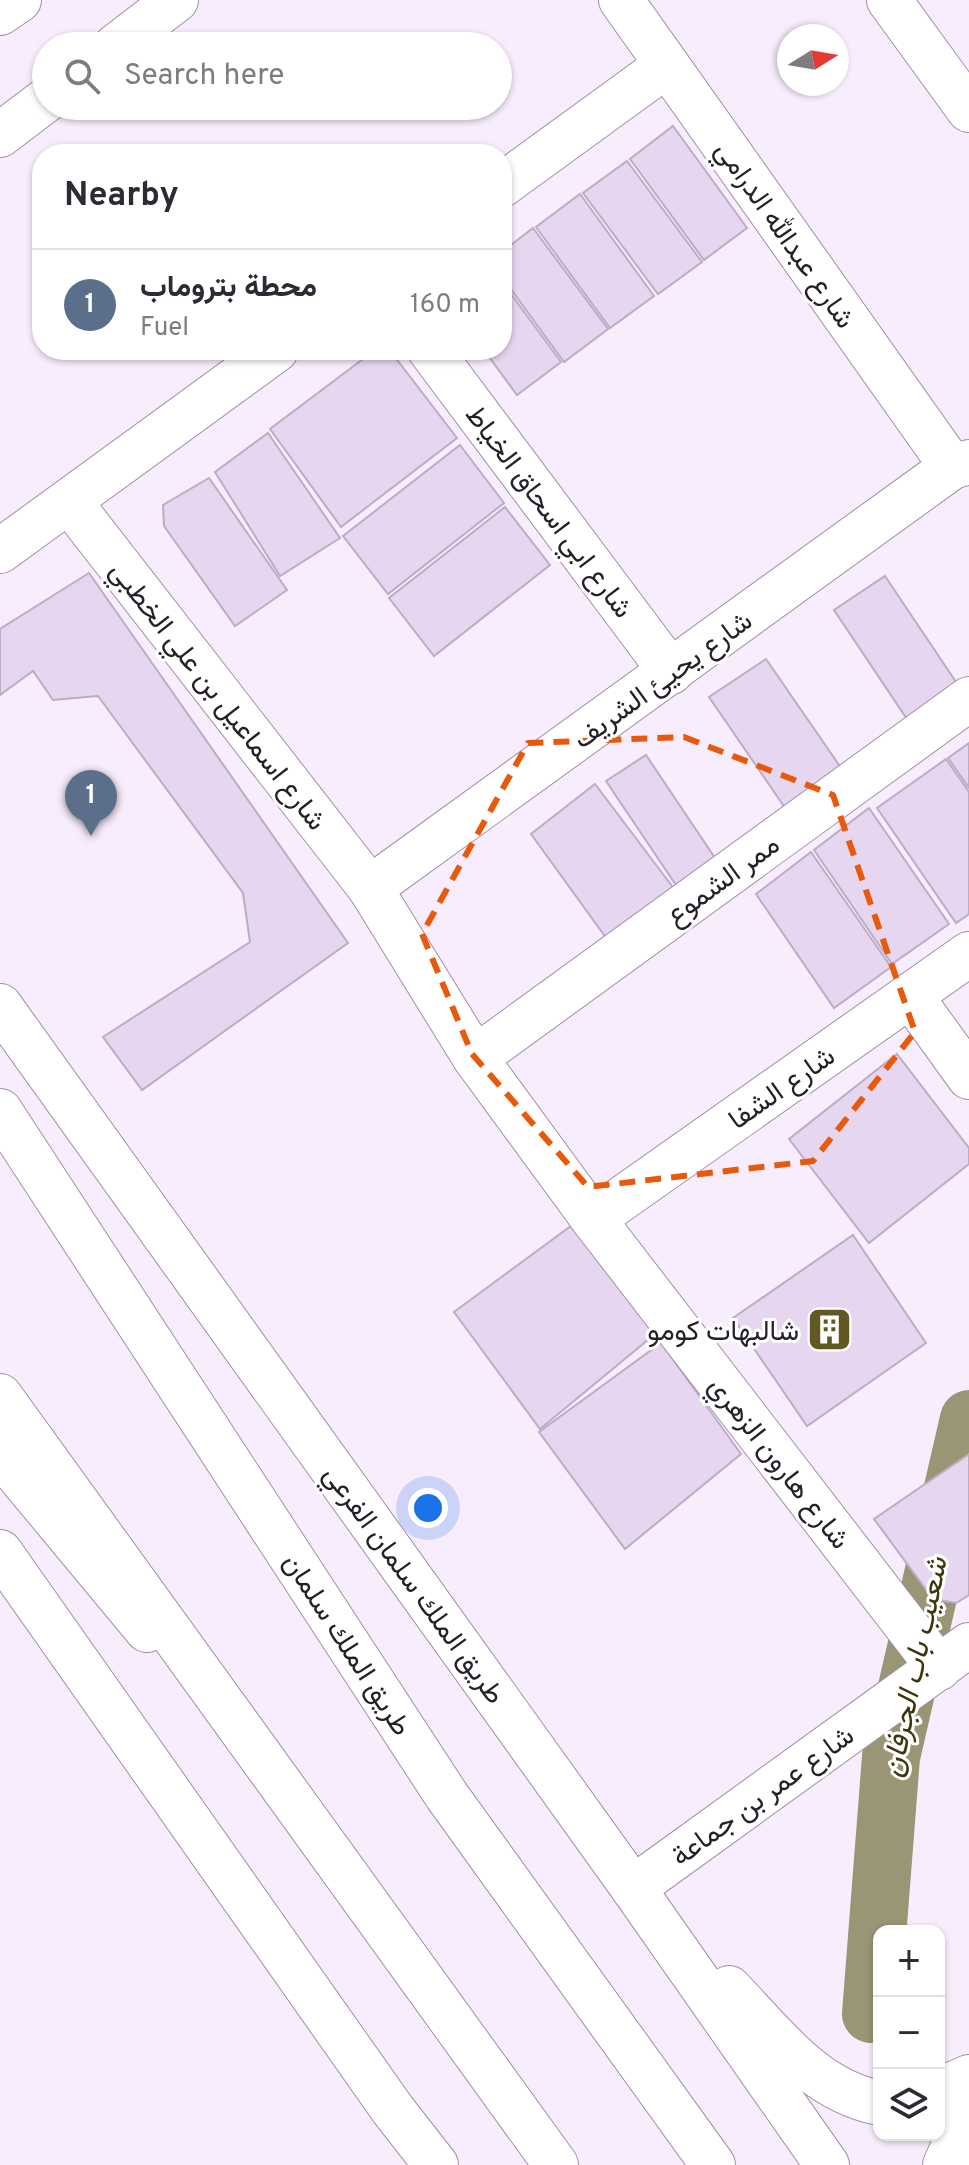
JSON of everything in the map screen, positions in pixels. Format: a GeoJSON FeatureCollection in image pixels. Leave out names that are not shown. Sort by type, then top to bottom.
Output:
{"type":"FeatureCollection","features":[{"type":"Feature","properties":{"kind":"main road"},"geometry":{"type":"LineString","coordinates":[[0,13],[19,0]]}},
{"type":"Feature","properties":{"kind":"main road"},"geometry":{"type":"LineString","coordinates":[[134,32],[176,0]]}},
{"type":"Feature","properties":{"kind":"main road","name":"شارع عبدالله الدرامي"},"geometry":{"type":"LineString","coordinates":[[621,0],[961,464]]}},
{"type":"Feature","properties":{"kind":"main road"},"geometry":{"type":"LineString","coordinates":[[889,0],[969,110]]}},
{"type":"Feature","properties":{"kind":"main road"},"geometry":{"type":"LineString","coordinates":[[512,178],[667,65]]}},
{"type":"Feature","properties":{"kind":"main road"},"geometry":{"type":"LineString","coordinates":[[0,135],[32,111]]}},
{"type":"Feature","properties":{"kind":"main road"},"geometry":{"type":"LineString","coordinates":[[0,551],[262,360]]}},
{"type":"Feature","properties":{"kind":"main road","name":"شارع ابي اسحاق الخياط"},"geometry":{"type":"LineString","coordinates":[[437,360],[671,672]]}},
{"type":"Feature","properties":{"kind":"main road","name":"شارع يحيئ الشريف"},"geometry":{"type":"LineString","coordinates":[[370,888],[961,464]]}},
{"type":"Feature","properties":{"kind":"main road","name":"شارع اسماعيل بن علي الخطبي"},"geometry":{"type":"LineString","coordinates":[[69,501],[370,888],[475,1058]]}},
{"type":"Feature","properties":{"kind":"main road","name":"ممر الشموع"},"geometry":{"type":"LineString","coordinates":[[475,1058],[969,699]]}},
{"type":"Feature","properties":{"kind":"main road","name":"شارع الشفا"},"geometry":{"type":"LineString","coordinates":[[593,1219],[969,954]]}},
{"type":"Feature","properties":{"kind":"main road"},"geometry":{"type":"LineString","coordinates":[[910,995],[969,1077]]}},
{"type":"Feature","properties":{"kind":"main road","name":"طريق الملك سلمان الفرعي"},"geometry":{"type":"LineString","coordinates":[[0,1006],[633,1888],[827,2165]]}},
{"type":"Feature","properties":{"kind":"main road","name":"شارع هارون الزهري"},"geometry":{"type":"LineString","coordinates":[[475,1058],[593,1219],[954,1656]]}},
{"type":"Feature","properties":{"kind":"main road","name":"طريق الملك سلمان"},"geometry":{"type":"LineString","coordinates":[[0,1111],[447,1796],[713,2165]]}},
{"type":"Feature","properties":{"kind":"main road"},"geometry":{"type":"LineString","coordinates":[[0,1396],[556,2165]]}},
{"type":"Feature","properties":{"kind":"main road"},"geometry":{"type":"LineString","coordinates":[[0,1453],[318,1835]]}},
{"type":"Feature","properties":{"kind":"main road"},"geometry":{"type":"LineString","coordinates":[[0,1552],[393,2110],[436,2165]]}},
{"type":"Feature","properties":{"kind":"main road","name":"شارع عمر بن جماعة"},"geometry":{"type":"LineString","coordinates":[[633,1888],[954,1656]]}},
{"type":"Feature","properties":{"kind":"main road"},"geometry":{"type":"LineString","coordinates":[[633,1888],[815,2077],[854,2098],[873,2102]]}},
{"type":"Feature","properties":{"kind":"main road"},"geometry":{"type":"LineString","coordinates":[[945,2087],[969,2077]]}},
{"type":"Feature","properties":{"kind":"main road"},"geometry":{"type":"LineString","coordinates":[[393,2110],[426,2165]]}},
{"type":"Feature","properties":{"kind":"main road"},"geometry":{"type":"LineString","coordinates":[[945,2165],[969,2111]]}},
{"type":"Feature","properties":{"kind":"highlighted area"},"geometry":{"type":"Polygon","coordinates":[[[684,737],[833,795],[915,1032],[813,1161],[588,1187],[472,1054],[422,934],[528,743],[684,737]]]}},
{"type":"Feature","properties":{"kind":"building"},"geometry":{"type":"Polygon","coordinates":[[[673,126],[747,228],[704,260],[630,159],[673,126]]]}},
{"type":"Feature","properties":{"kind":"building"},"geometry":{"type":"Polygon","coordinates":[[[627,161],[702,262],[658,294],[583,193],[627,161]]]}},
{"type":"Feature","properties":{"kind":"building"},"geometry":{"type":"Polygon","coordinates":[[[580,194],[654,296],[610,328],[536,227],[580,194]]]}},
{"type":"Feature","properties":{"kind":"building"},"geometry":{"type":"Polygon","coordinates":[[[533,228],[608,329],[564,362],[512,291],[512,244],[533,228]]]}},
{"type":"Feature","properties":{"kind":"building"},"geometry":{"type":"Polygon","coordinates":[[[512,296],[561,362],[517,395],[491,360],[512,360],[512,296]]]}},
{"type":"Feature","properties":{"kind":"building"},"geometry":{"type":"Polygon","coordinates":[[[362,360],[397,360],[457,438],[341,527],[270,429],[362,360]]]}},
{"type":"Feature","properties":{"kind":"building"},"geometry":{"type":"Polygon","coordinates":[[[268,433],[340,538],[280,576],[215,472],[268,433]]]}},
{"type":"Feature","properties":{"kind":"building"},"geometry":{"type":"Polygon","coordinates":[[[460,445],[504,503],[388,594],[343,536],[460,445]]]}},
{"type":"Feature","properties":{"kind":"building"},"geometry":{"type":"Polygon","coordinates":[[[209,478],[287,590],[235,626],[164,526],[163,505],[209,478]]]}},
{"type":"Feature","properties":{"kind":"building"},"geometry":{"type":"Polygon","coordinates":[[[505,507],[550,565],[434,656],[389,598],[505,507]]]}},
{"type":"Feature","properties":{"kind":"building"},"geometry":{"type":"Polygon","coordinates":[[[89,573],[348,943],[142,1090],[103,1037],[250,942],[243,893],[98,696],[53,700],[33,671],[0,695],[0,629],[89,573]]]}},
{"type":"Feature","properties":{"kind":"building"},"geometry":{"type":"Polygon","coordinates":[[[885,576],[964,694],[913,728],[834,610],[885,576]]]}},
{"type":"Feature","properties":{"kind":"building"},"geometry":{"type":"Polygon","coordinates":[[[766,659],[848,778],[792,818],[709,697],[766,659]]]}},
{"type":"Feature","properties":{"kind":"building"},"geometry":{"type":"Polygon","coordinates":[[[969,743],[969,788],[948,758],[969,743]]]}},
{"type":"Feature","properties":{"kind":"building"},"geometry":{"type":"Polygon","coordinates":[[[646,755],[721,867],[682,894],[606,781],[646,755]]]}},
{"type":"Feature","properties":{"kind":"building"},"geometry":{"type":"Polygon","coordinates":[[[946,759],[969,792],[969,914],[956,923],[877,808],[946,759]]]}},
{"type":"Feature","properties":{"kind":"building"},"geometry":{"type":"Polygon","coordinates":[[[595,784],[678,894],[612,946],[531,834],[595,784]]]}},
{"type":"Feature","properties":{"kind":"building"},"geometry":{"type":"Polygon","coordinates":[[[869,808],[949,924],[892,964],[814,850],[869,808]]]}},
{"type":"Feature","properties":{"kind":"building"},"geometry":{"type":"Polygon","coordinates":[[[811,852],[891,967],[834,1008],[756,894],[811,852]]]}},
{"type":"Feature","properties":{"kind":"building"},"geometry":{"type":"Polygon","coordinates":[[[897,1054],[969,1148],[969,1164],[869,1243],[789,1139],[897,1054]]]}},
{"type":"Feature","properties":{"kind":"building"},"geometry":{"type":"Polygon","coordinates":[[[575,1223],[655,1334],[540,1429],[454,1312],[575,1223]]]}},
{"type":"Feature","properties":{"kind":"building","name":"شالبهات كومو"},"geometry":{"type":"Polygon","coordinates":[[[853,1235],[926,1343],[807,1426],[733,1318],[853,1235]]]}},
{"type":"Feature","properties":{"kind":"building"},"geometry":{"type":"Polygon","coordinates":[[[661,1343],[741,1454],[625,1549],[539,1432],[661,1343]]]}},
{"type":"Feature","properties":{"kind":"building"},"geometry":{"type":"Polygon","coordinates":[[[969,1454],[969,1595],[956,1603],[933,1599],[874,1519],[969,1454]]]}},
{"type":"Feature","properties":{"kind":"waterway","name":"شعيب باب الجرفان"},"geometry":{"type":"LineString","coordinates":[[871,2014],[891,1757],[969,1419]]}},
{"type":"Feature","properties":{"kind":"place","name":"محطة بتروماب"},"geometry":{"type":"Point","coordinates":[91,836]}},
{"type":"Feature","properties":{"kind":"place","name":"شالبهات كومو"},"geometry":{"type":"Point","coordinates":[830,1330]}}]}
